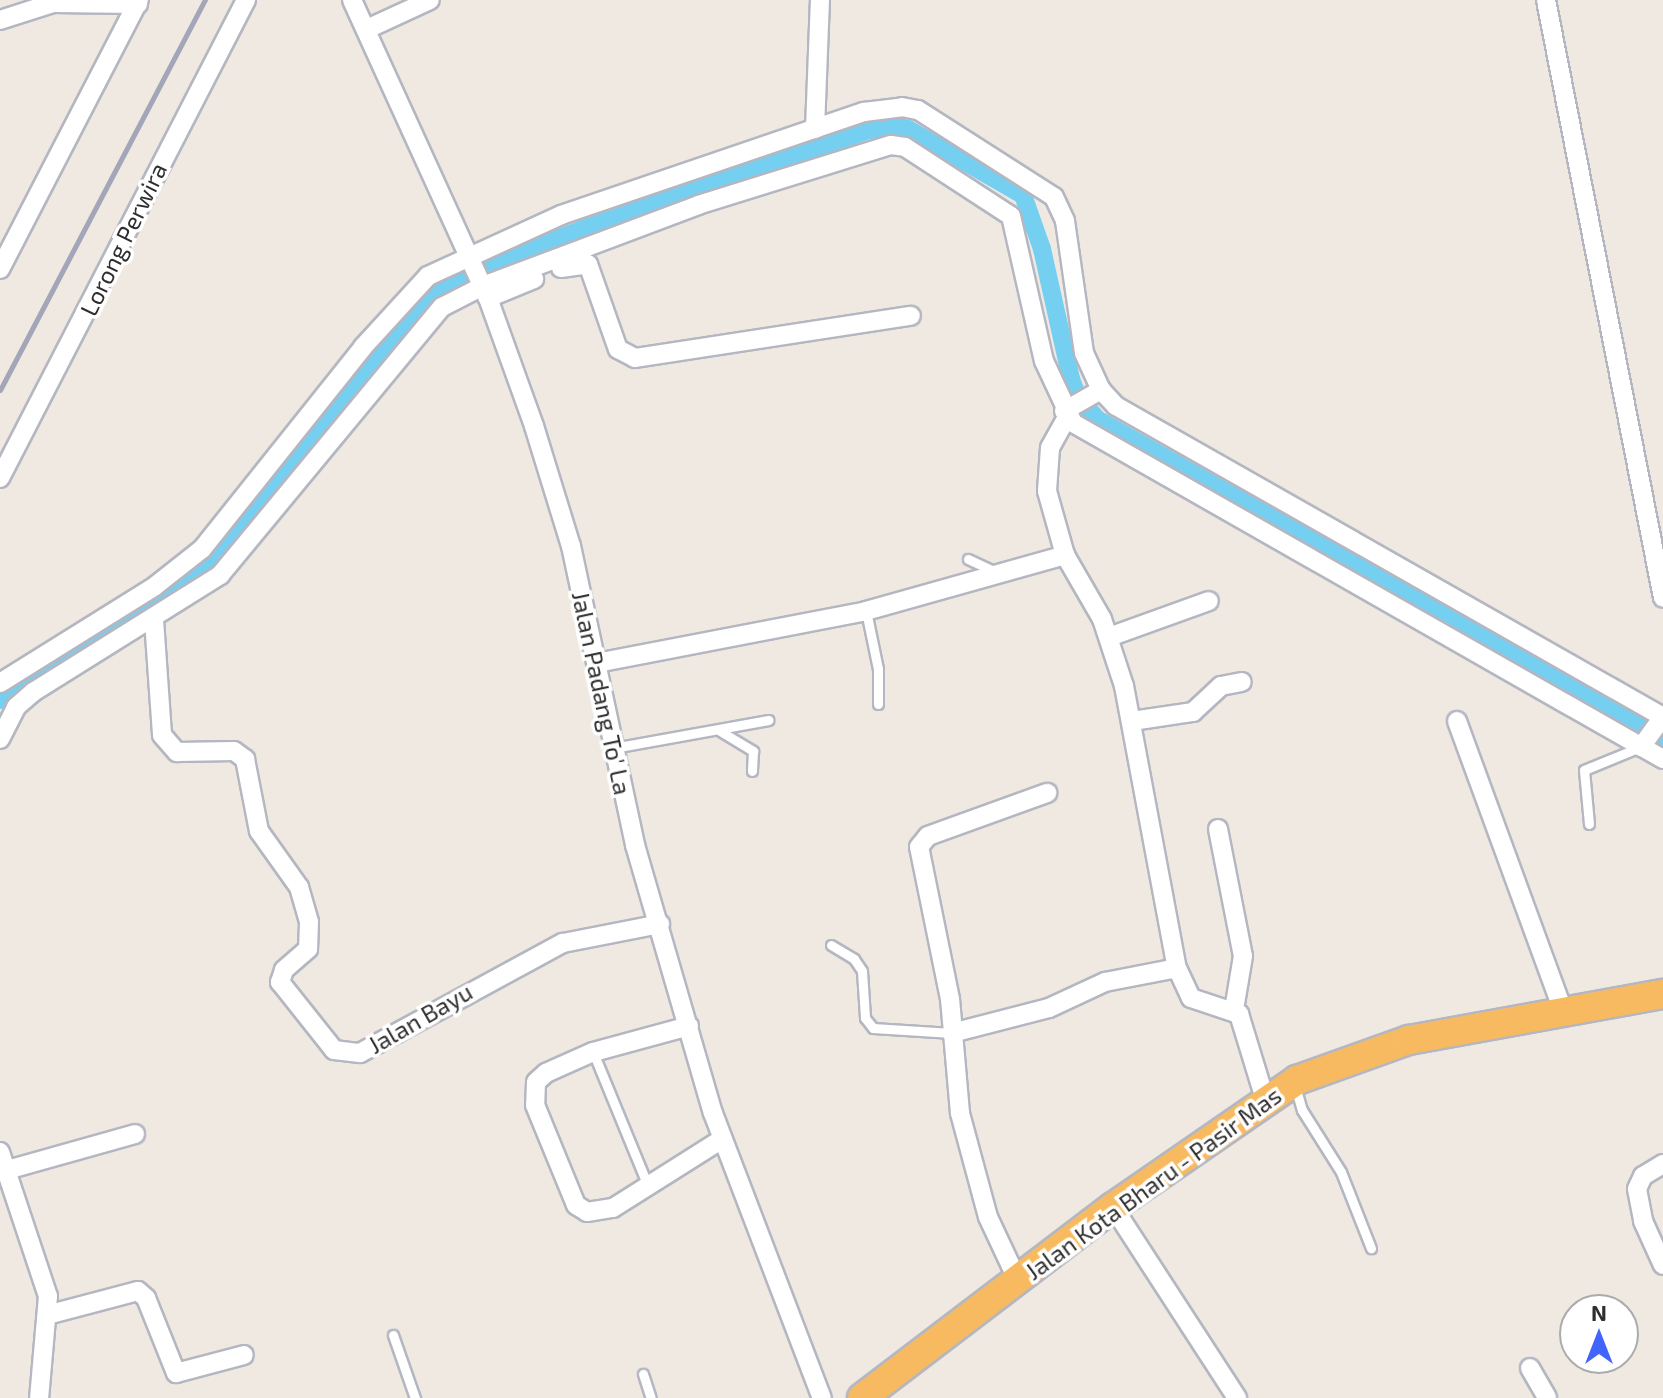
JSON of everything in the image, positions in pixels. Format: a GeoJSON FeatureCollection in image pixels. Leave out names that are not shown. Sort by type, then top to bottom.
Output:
{"type":"FeatureCollection","features":[{"type":"Feature","properties":{"kind":"highway","name":"Jalan Kota Bharu - Pasir Mas"},"geometry":{"type":"LineString","coordinates":[[862,1398],[1113,1207],[1265,1099],[1294,1082],[1345,1059],[1409,1040],[1663,994]]}},
{"type":"Feature","properties":{"kind":"street","name":"Lorong Perwira"},"geometry":{"type":"LineString","coordinates":[[0,478],[246,0]]}},
{"type":"Feature","properties":{"kind":"street","name":"Jalan Padang To' La"},"geometry":{"type":"LineString","coordinates":[[352,0],[484,288],[558,499],[597,663],[635,845],[722,1139],[822,1398]]}},
{"type":"Feature","properties":{"kind":"street"},"geometry":{"type":"LineString","coordinates":[[367,29],[430,0]]}},
{"type":"Feature","properties":{"kind":"street"},"geometry":{"type":"LineString","coordinates":[[815,129],[820,0]]}},
{"type":"Feature","properties":{"kind":"street"},"geometry":{"type":"LineString","coordinates":[[1546,0],[1663,598]]}},
{"type":"Feature","properties":{"kind":"street"},"geometry":{"type":"LineString","coordinates":[[0,20],[53,3],[138,2],[0,269]]}},
{"type":"Feature","properties":{"kind":"street"},"geometry":{"type":"LineString","coordinates":[[0,683],[183,567],[223,525],[413,289],[561,215],[864,112],[918,110],[1054,197],[1065,221],[1084,353],[1099,392],[1144,425],[1662,719],[1644,744]]}},
{"type":"Feature","properties":{"kind":"street"},"geometry":{"type":"LineString","coordinates":[[0,739],[16,707],[33,692],[200,591],[242,551],[430,318],[484,288],[698,205],[877,147],[905,147],[1011,216],[1044,361],[1067,412],[1132,459],[1644,744],[1663,759]]}},
{"type":"Feature","properties":{"kind":"street"},"geometry":{"type":"LineString","coordinates":[[484,288],[573,263],[588,264],[618,349],[645,359],[911,316]]}},
{"type":"Feature","properties":{"kind":"street"},"geometry":{"type":"LineString","coordinates":[[1099,392],[1067,412],[1050,448],[1046,468],[1047,491],[1065,555],[1109,637],[1132,721],[1177,968],[1191,998],[1234,1010]]}},
{"type":"Feature","properties":{"kind":"street"},"geometry":{"type":"LineString","coordinates":[[597,663],[866,611],[1065,555]]}},
{"type":"Feature","properties":{"kind":"street"},"geometry":{"type":"LineString","coordinates":[[1109,637],[1209,601]]}},
{"type":"Feature","properties":{"kind":"street","name":"Jalan Bayu"},"geometry":{"type":"LineString","coordinates":[[154,620],[162,735],[177,752],[234,751],[245,759],[259,831],[299,887],[309,922],[308,949],[284,970],[280,982],[334,1050],[360,1053],[563,943],[660,924]]}},
{"type":"Feature","properties":{"kind":"street"},"geometry":{"type":"LineString","coordinates":[[1132,721],[1193,712],[1221,686],[1242,682]]}},
{"type":"Feature","properties":{"kind":"street"},"geometry":{"type":"LineString","coordinates":[[1457,721],[1563,1010]]}},
{"type":"Feature","properties":{"kind":"street"},"geometry":{"type":"LineString","coordinates":[[1018,1281],[988,1217],[972,1164],[954,1083],[952,1033],[919,847],[928,836],[1047,793]]}},
{"type":"Feature","properties":{"kind":"street"},"geometry":{"type":"LineString","coordinates":[[1218,829],[1243,956],[1234,1010],[1247,1031],[1265,1099]]}},
{"type":"Feature","properties":{"kind":"street"},"geometry":{"type":"LineString","coordinates":[[952,1033],[1049,1008],[1105,982],[1177,968]]}},
{"type":"Feature","properties":{"kind":"street"},"geometry":{"type":"LineString","coordinates":[[689,1026],[593,1052],[536,1082],[533,1093],[576,1205],[587,1212],[613,1208],[722,1139]]}},
{"type":"Feature","properties":{"kind":"street"},"geometry":{"type":"LineString","coordinates":[[39,1398],[47,1315],[45,1278],[3,1161],[135,1134]]}},
{"type":"Feature","properties":{"kind":"street"},"geometry":{"type":"LineString","coordinates":[[1663,1164],[1643,1176],[1637,1189],[1643,1221],[1663,1265]]}},
{"type":"Feature","properties":{"kind":"street"},"geometry":{"type":"LineString","coordinates":[[1113,1207],[1237,1398]]}},
{"type":"Feature","properties":{"kind":"street"},"geometry":{"type":"LineString","coordinates":[[47,1315],[138,1291],[146,1298],[176,1373],[244,1355]]}},
{"type":"Feature","properties":{"kind":"street"},"geometry":{"type":"LineString","coordinates":[[1530,1368],[1547,1398]]}},
{"type":"Feature","properties":{"kind":"lane"},"geometry":{"type":"LineString","coordinates":[[968,559],[999,573]]}},
{"type":"Feature","properties":{"kind":"lane"},"geometry":{"type":"LineString","coordinates":[[866,611],[878,669],[878,704]]}},
{"type":"Feature","properties":{"kind":"lane"},"geometry":{"type":"LineString","coordinates":[[613,748],[769,720]]}},
{"type":"Feature","properties":{"kind":"lane"},"geometry":{"type":"LineString","coordinates":[[720,731],[753,751],[752,771]]}},
{"type":"Feature","properties":{"kind":"lane"},"geometry":{"type":"LineString","coordinates":[[1589,824],[1584,770],[1644,744]]}},
{"type":"Feature","properties":{"kind":"lane"},"geometry":{"type":"LineString","coordinates":[[831,945],[854,959],[862,971],[865,1018],[873,1028],[952,1033]]}},
{"type":"Feature","properties":{"kind":"lane"},"geometry":{"type":"LineString","coordinates":[[593,1052],[648,1186]]}},
{"type":"Feature","properties":{"kind":"lane"},"geometry":{"type":"LineString","coordinates":[[1294,1082],[1302,1110],[1341,1172],[1371,1248]]}},
{"type":"Feature","properties":{"kind":"lane"},"geometry":{"type":"LineString","coordinates":[[393,1335],[415,1398]]}},
{"type":"Feature","properties":{"kind":"lane"},"geometry":{"type":"LineString","coordinates":[[643,1374],[651,1398]]}},
{"type":"Feature","properties":{"kind":"waterway"},"geometry":{"type":"LineString","coordinates":[[0,700],[36,670],[200,572],[428,296],[498,261],[583,229],[869,130],[894,126],[908,129],[1023,195],[1042,249],[1071,379],[1078,397],[1097,419],[1663,739]]}},
{"type":"Feature","properties":{"kind":"railway"},"geometry":{"type":"LineString","coordinates":[[0,390],[205,0]]}}]}
